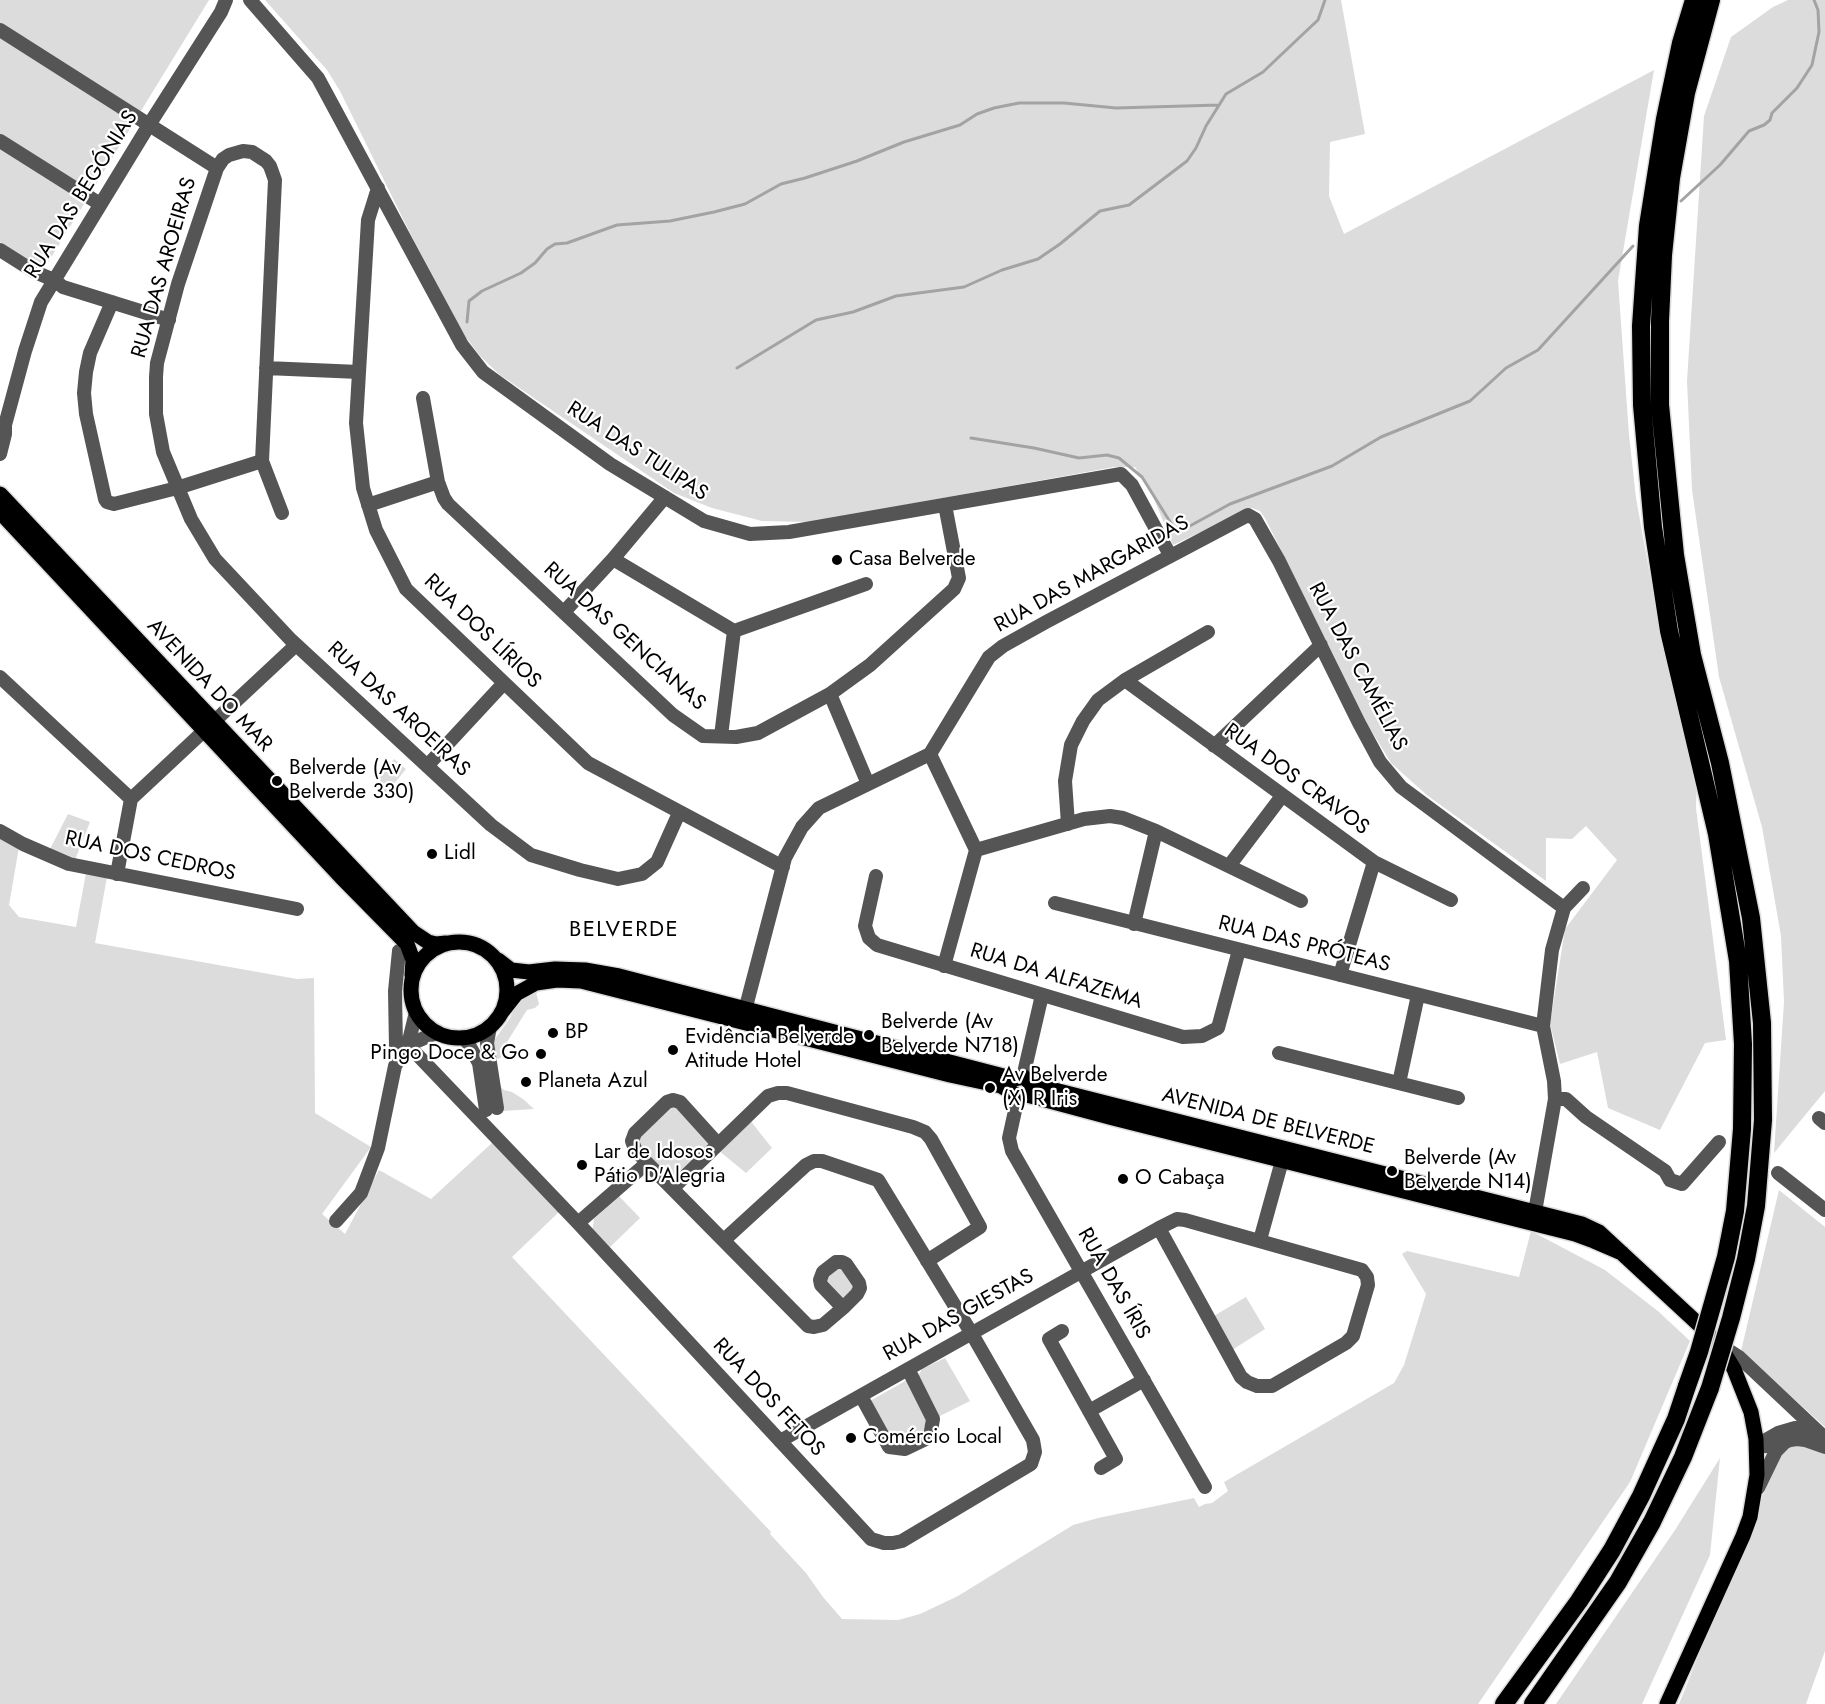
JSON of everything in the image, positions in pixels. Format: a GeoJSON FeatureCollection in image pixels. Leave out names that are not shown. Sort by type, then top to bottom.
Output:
{"type":"FeatureCollection","features":[{"type":"Feature","properties":{"kind":"highway"},"geometry":{"type":"LineString","coordinates":[[1504,1704],[1579,1601],[1612,1550],[1641,1496],[1676,1419],[1688,1386],[1726,1257],[1735,1211],[1742,1129],[1743,1044],[1738,961],[1717,834],[1669,630],[1653,527],[1642,405],[1641,326],[1648,226],[1665,119],[1694,0]]}},
{"type":"Feature","properties":{"kind":"highway"},"geometry":{"type":"LineString","coordinates":[[1533,1704],[1618,1582],[1652,1522],[1683,1457],[1710,1388],[1731,1318],[1756,1206],[1763,1120],[1762,1023],[1751,918],[1720,764],[1692,655],[1675,555],[1660,405],[1660,310],[1671,178],[1686,93],[1711,0]]}},
{"type":"Feature","properties":{"kind":"main road","name":"AVENIDA DO MAR"},"geometry":{"type":"LineString","coordinates":[[0,494],[210,727],[341,877],[407,944],[413,960],[412,975]]}},
{"type":"Feature","properties":{"kind":"main road","name":"AVENIDA DO MAR"},"geometry":{"type":"LineString","coordinates":[[0,512],[413,932],[428,942],[446,943]]}},
{"type":"Feature","properties":{"kind":"main road"},"geometry":{"type":"LineString","coordinates":[[465,941],[491,953],[498,960],[507,986],[506,1000],[501,1013],[490,1027],[479,1034],[465,1038],[451,1038],[436,1033],[424,1024],[411,1000],[410,987],[417,964],[425,955],[435,947],[446,943],[465,941]]}},
{"type":"Feature","properties":{"kind":"main road","name":"AVENIDA DE BELVERDE"},"geometry":{"type":"LineString","coordinates":[[498,960],[511,970],[529,972],[555,969],[575,970],[619,976],[950,1075],[1001,1086],[1021,1087],[1284,1154],[1460,1193],[1534,1218],[1592,1228],[1719,1344],[1734,1369],[1751,1412],[1756,1445],[1757,1475],[1743,1536],[1667,1704]]}},
{"type":"Feature","properties":{"kind":"main road","name":"AVENIDA DE BELVERDE"},"geometry":{"type":"LineString","coordinates":[[501,1013],[516,994],[536,983],[557,980],[581,981],[744,1015]]}},
{"type":"Feature","properties":{"kind":"street","name":"RUA DAS BEGÓNIAS"},"geometry":{"type":"LineString","coordinates":[[0,454],[6,434],[3,428],[41,302],[221,12],[226,0]]}},
{"type":"Feature","properties":{"kind":"street","name":"RUA DAS TULIPAS"},"geometry":{"type":"LineString","coordinates":[[250,0],[318,78],[462,345],[483,372],[610,464],[704,521],[750,534],[789,532],[1121,474],[1132,485],[1170,555]]}},
{"type":"Feature","properties":{"kind":"street"},"geometry":{"type":"LineString","coordinates":[[0,30],[216,168]]}},
{"type":"Feature","properties":{"kind":"street"},"geometry":{"type":"LineString","coordinates":[[0,141],[100,204]]}},
{"type":"Feature","properties":{"kind":"street","name":"RUA DAS AROEIRAS"},"geometry":{"type":"LineString","coordinates":[[282,513],[262,461],[275,180],[266,161],[252,152],[243,151],[223,159],[216,168],[178,284],[157,363],[156,414],[163,452],[191,519],[215,559],[296,645],[492,825],[531,855],[618,879],[642,874],[657,862],[679,813]]}},
{"type":"Feature","properties":{"kind":"street","name":"RUA DOS LÍRIOS"},"geometry":{"type":"LineString","coordinates":[[378,189],[368,220],[356,423],[363,488],[368,505],[376,530],[406,590],[588,763],[783,867]]}},
{"type":"Feature","properties":{"kind":"street"},"geometry":{"type":"LineString","coordinates":[[0,250],[63,287],[169,320]]}},
{"type":"Feature","properties":{"kind":"street"},"geometry":{"type":"LineString","coordinates":[[112,302],[90,353],[84,393],[86,414],[105,499],[110,504],[114,504],[177,488],[262,461]]}},
{"type":"Feature","properties":{"kind":"street"},"geometry":{"type":"LineString","coordinates":[[266,368],[359,372]]}},
{"type":"Feature","properties":{"kind":"street","name":"RUA DAS GENCIANAS"},"geometry":{"type":"LineString","coordinates":[[423,398],[438,482],[448,504],[673,715],[703,735],[736,737],[758,733],[830,694],[870,665],[954,590],[959,578],[945,505]]}},
{"type":"Feature","properties":{"kind":"street"},"geometry":{"type":"LineString","coordinates":[[368,505],[438,482]]}},
{"type":"Feature","properties":{"kind":"street"},"geometry":{"type":"LineString","coordinates":[[564,612],[614,559],[665,497]]}},
{"type":"Feature","properties":{"kind":"street","name":"RUA DAS MARGARIDAS"},"geometry":{"type":"LineString","coordinates":[[930,754],[989,657],[1003,646],[1248,515]]}},
{"type":"Feature","properties":{"kind":"street","name":"RUA DAS CAMÉLIAS"},"geometry":{"type":"LineString","coordinates":[[1248,515],[1255,519],[1279,561],[1380,762],[1401,787],[1564,909]]}},
{"type":"Feature","properties":{"kind":"street"},"geometry":{"type":"LineString","coordinates":[[614,559],[734,631]]}},
{"type":"Feature","properties":{"kind":"street"},"geometry":{"type":"LineString","coordinates":[[734,631],[866,584]]}},
{"type":"Feature","properties":{"kind":"street"},"geometry":{"type":"LineString","coordinates":[[721,736],[734,631]]}},
{"type":"Feature","properties":{"kind":"street"},"geometry":{"type":"LineString","coordinates":[[1068,824],[1065,780],[1071,745],[1083,721],[1098,700],[1125,680],[1208,632]]}},
{"type":"Feature","properties":{"kind":"street"},"geometry":{"type":"LineString","coordinates":[[117,874],[131,799],[296,645]]}},
{"type":"Feature","properties":{"kind":"street"},"geometry":{"type":"LineString","coordinates":[[1214,746],[1321,645]]}},
{"type":"Feature","properties":{"kind":"street"},"geometry":{"type":"LineString","coordinates":[[0,677],[131,799]]}},
{"type":"Feature","properties":{"kind":"street","name":"RUA DOS CRAVOS"},"geometry":{"type":"LineString","coordinates":[[1125,680],[1374,862],[1451,900]]}},
{"type":"Feature","properties":{"kind":"street"},"geometry":{"type":"LineString","coordinates":[[427,765],[504,683]]}},
{"type":"Feature","properties":{"kind":"street"},"geometry":{"type":"LineString","coordinates":[[830,694],[868,784]]}},
{"type":"Feature","properties":{"kind":"street"},"geometry":{"type":"LineString","coordinates":[[744,1015],[785,858],[802,827],[819,808],[930,754],[976,850],[944,966]]}},
{"type":"Feature","properties":{"kind":"street"},"geometry":{"type":"LineString","coordinates":[[1229,866],[1282,796]]}},
{"type":"Feature","properties":{"kind":"street"},"geometry":{"type":"LineString","coordinates":[[976,850],[1084,819],[1110,816],[1123,818],[1156,831],[1301,901]]}},
{"type":"Feature","properties":{"kind":"street","name":"RUA DOS CEDROS"},"geometry":{"type":"LineString","coordinates":[[0,831],[23,844],[69,864],[297,909]]}},
{"type":"Feature","properties":{"kind":"street"},"geometry":{"type":"LineString","coordinates":[[1134,924],[1156,831]]}},
{"type":"Feature","properties":{"kind":"street"},"geometry":{"type":"LineString","coordinates":[[1340,975],[1374,862]]}},
{"type":"Feature","properties":{"kind":"street","name":"RUA DA ALFAZEMA"},"geometry":{"type":"LineString","coordinates":[[876,876],[865,926],[869,938],[877,945],[1183,1037],[1202,1036],[1218,1028],[1239,950]]}},
{"type":"Feature","properties":{"kind":"street"},"geometry":{"type":"LineString","coordinates":[[1534,1218],[1555,1098],[1543,1026],[1552,950],[1564,909],[1583,888]]}},
{"type":"Feature","properties":{"kind":"street","name":"RUA DAS PRÓTEAS"},"geometry":{"type":"LineString","coordinates":[[1055,903],[1543,1026]]}},
{"type":"Feature","properties":{"kind":"street"},"geometry":{"type":"LineString","coordinates":[[399,951],[396,1048],[400,1057]]}},
{"type":"Feature","properties":{"kind":"street","name":"RUA DAS ÍRIS"},"geometry":{"type":"LineString","coordinates":[[1042,995],[1010,1127],[1010,1144],[1205,1487]]}},
{"type":"Feature","properties":{"kind":"street"},"geometry":{"type":"LineString","coordinates":[[1399,1083],[1418,995]]}},
{"type":"Feature","properties":{"kind":"street"},"geometry":{"type":"LineString","coordinates":[[336,1221],[361,1193],[378,1149],[395,1066],[408,1045],[416,1012]]}},
{"type":"Feature","properties":{"kind":"street"},"geometry":{"type":"LineString","coordinates":[[465,1038],[478,1063],[492,1109],[486,1043],[490,1027]]}},
{"type":"Feature","properties":{"kind":"street"},"geometry":{"type":"LineString","coordinates":[[408,1045],[436,1033]]}},
{"type":"Feature","properties":{"kind":"street","name":"RUA DOS FETOS"},"geometry":{"type":"LineString","coordinates":[[408,1045],[578,1224],[867,1536],[880,1542],[902,1541],[1027,1467],[1034,1456],[1033,1440],[972,1334],[878,1180],[822,1161],[814,1161],[806,1165],[724,1240]]}},
{"type":"Feature","properties":{"kind":"street"},"geometry":{"type":"LineString","coordinates":[[1279,1053],[1458,1098]]}},
{"type":"Feature","properties":{"kind":"street"},"geometry":{"type":"LineString","coordinates":[[673,1188],[768,1096],[778,1093],[787,1093],[902,1124],[925,1132],[931,1139],[980,1227],[927,1261]]}},
{"type":"Feature","properties":{"kind":"street"},"geometry":{"type":"LineString","coordinates":[[1555,1098],[1566,1100],[1586,1117],[1665,1171],[1670,1180],[1682,1184],[1719,1142]]}},
{"type":"Feature","properties":{"kind":"street"},"geometry":{"type":"LineString","coordinates":[[718,1144],[680,1102],[670,1101],[633,1137],[633,1146],[647,1163],[808,1326],[823,1325],[843,1308]]}},
{"type":"Feature","properties":{"kind":"street"},"geometry":{"type":"LineString","coordinates":[[1260,1240],[1284,1154]]}},
{"type":"Feature","properties":{"kind":"street"},"geometry":{"type":"LineString","coordinates":[[578,1224],[647,1163]]}},
{"type":"Feature","properties":{"kind":"street"},"geometry":{"type":"LineString","coordinates":[[1778,1173],[1825,1210]]}},
{"type":"Feature","properties":{"kind":"street","name":"RUA DAS GIESTAS"},"geometry":{"type":"LineString","coordinates":[[780,1441],[972,1334],[1081,1272],[1159,1228],[1174,1220],[1185,1220],[1359,1268],[1365,1273],[1368,1281],[1355,1332],[1351,1339],[1313,1364],[1269,1387],[1254,1385],[1241,1377],[1159,1228]]}},
{"type":"Feature","properties":{"kind":"street"},"geometry":{"type":"LineString","coordinates":[[1062,1331],[1049,1339],[1116,1459],[1101,1468]]}},
{"type":"Feature","properties":{"kind":"street"},"geometry":{"type":"LineString","coordinates":[[1719,1344],[1739,1357],[1824,1440]]}},
{"type":"Feature","properties":{"kind":"street"},"geometry":{"type":"LineString","coordinates":[[861,1396],[888,1446],[904,1449],[930,1437],[933,1419],[908,1369]]}},
{"type":"Feature","properties":{"kind":"street"},"geometry":{"type":"LineString","coordinates":[[1089,1411],[1144,1380]]}},
{"type":"Feature","properties":{"kind":"street"},"geometry":{"type":"LineString","coordinates":[[1756,1445],[1778,1433],[1795,1428],[1806,1428],[1824,1440]]}},
{"type":"Feature","properties":{"kind":"street"},"geometry":{"type":"LineString","coordinates":[[1756,1445],[1773,1447],[1797,1439],[1812,1442],[1824,1440]]}},
{"type":"Feature","properties":{"kind":"street"},"geometry":{"type":"LineString","coordinates":[[1754,1495],[1776,1451],[1784,1443]]}},
{"type":"Feature","properties":{"kind":"shaded area"},"geometry":{"type":"Polygon","coordinates":[[[0,0],[209,0],[44,269],[0,242],[0,0]]]}},
{"type":"Feature","properties":{"kind":"shaded area"},"geometry":{"type":"Polygon","coordinates":[[[265,0],[1341,0],[1365,134],[1330,142],[1329,196],[1344,234],[1654,70],[1618,281],[1629,435],[1636,498],[1661,637],[1697,778],[1696,808],[1726,1040],[1705,1043],[1660,1130],[1608,1108],[1597,1052],[1560,1064],[1550,1024],[1565,929],[1617,860],[1586,826],[1572,839],[1546,838],[1546,881],[1428,796],[1391,763],[1368,725],[1260,511],[1252,508],[1173,545],[1149,487],[1135,467],[1114,467],[811,522],[762,521],[712,508],[674,493],[500,375],[480,356],[465,336],[411,235],[340,91],[327,70],[265,0]]]}},
{"type":"Feature","properties":{"kind":"shaded area"},"geometry":{"type":"Polygon","coordinates":[[[1788,0],[1825,0],[1825,1091],[1774,1153],[1784,1002],[1781,936],[1762,827],[1719,677],[1692,490],[1687,381],[1704,116],[1731,37],[1773,7],[1788,0]]]}},
{"type":"Feature","properties":{"kind":"shaded area"},"geometry":{"type":"Polygon","coordinates":[[[394,759],[406,769],[386,794],[374,785],[394,759]]]}},
{"type":"Feature","properties":{"kind":"shaded area"},"geometry":{"type":"Polygon","coordinates":[[[68,814],[90,822],[75,860],[49,851],[68,814]]]}},
{"type":"Feature","properties":{"kind":"shaded area"},"geometry":{"type":"Polygon","coordinates":[[[0,836],[19,847],[9,905],[19,917],[76,927],[86,873],[107,877],[95,943],[297,979],[314,978],[315,1113],[371,1147],[322,1214],[345,1234],[379,1170],[431,1199],[493,1142],[560,1211],[512,1257],[771,1532],[770,1534],[806,1573],[842,1619],[898,1620],[920,1614],[958,1596],[1073,1525],[1194,1498],[1199,1507],[1212,1503],[1228,1491],[1224,1482],[1394,1383],[1404,1365],[1426,1294],[1402,1254],[1407,1251],[1519,1277],[1531,1231],[1605,1270],[1659,1312],[1690,1341],[1630,1482],[1478,1704],[0,1704],[0,836]]]}},
{"type":"Feature","properties":{"kind":"shaded area"},"geometry":{"type":"Polygon","coordinates":[[[536,992],[539,1004],[527,1010],[502,1050],[504,1056],[498,1059],[494,1057],[495,1039],[518,1002],[529,993],[536,992]]]}},
{"type":"Feature","properties":{"kind":"shaded area"},"geometry":{"type":"Polygon","coordinates":[[[496,1066],[501,1087],[523,1099],[534,1109],[503,1111],[496,1066]]]}},
{"type":"Feature","properties":{"kind":"shaded area"},"geometry":{"type":"Polygon","coordinates":[[[673,1106],[678,1107],[709,1140],[710,1145],[671,1181],[639,1147],[638,1139],[666,1109],[673,1106]]]}},
{"type":"Feature","properties":{"kind":"shaded area"},"geometry":{"type":"Polygon","coordinates":[[[749,1119],[772,1148],[746,1173],[718,1150],[749,1119]]]}},
{"type":"Feature","properties":{"kind":"shaded area"},"geometry":{"type":"Polygon","coordinates":[[[1779,1190],[1825,1227],[1825,1427],[1741,1351],[1779,1190]]]}},
{"type":"Feature","properties":{"kind":"shaded area"},"geometry":{"type":"Polygon","coordinates":[[[619,1196],[640,1218],[607,1250],[592,1232],[594,1219],[619,1196]]]}},
{"type":"Feature","properties":{"kind":"shaded area"},"geometry":{"type":"Polygon","coordinates":[[[841,1264],[857,1285],[843,1303],[824,1278],[841,1264]]]}},
{"type":"Feature","properties":{"kind":"shaded area"},"geometry":{"type":"Polygon","coordinates":[[[1246,1297],[1265,1329],[1232,1350],[1212,1317],[1246,1297]]]}},
{"type":"Feature","properties":{"kind":"shaded area"},"geometry":{"type":"Polygon","coordinates":[[[945,1358],[970,1401],[938,1417],[918,1376],[922,1369],[945,1358]]]}},
{"type":"Feature","properties":{"kind":"shaded area"},"geometry":{"type":"Polygon","coordinates":[[[907,1380],[926,1418],[924,1433],[905,1443],[891,1440],[870,1401],[907,1380]]]}},
{"type":"Feature","properties":{"kind":"shaded area"},"geometry":{"type":"Polygon","coordinates":[[[1795,1443],[1825,1452],[1825,1651],[1806,1704],[1679,1704],[1778,1457],[1795,1443]]]}},
{"type":"Feature","properties":{"kind":"shaded area"},"geometry":{"type":"Polygon","coordinates":[[[1720,1458],[1710,1555],[1642,1704],[1556,1704],[1675,1530],[1720,1458]]]}},
{"type":"Feature","properties":{"kind":"waterway"},"geometry":{"type":"LineString","coordinates":[[737,368],[816,320],[853,312],[896,296],[964,287],[1002,270],[1038,259],[1100,211],[1129,205],[1187,161],[1226,94],[1263,72],[1318,20],[1325,0]]}},
{"type":"Feature","properties":{"kind":"waterway"},"geometry":{"type":"LineString","coordinates":[[1681,201],[1720,165],[1749,131],[1770,120],[1772,113],[1797,88],[1812,65],[1819,32],[1818,10],[1814,0]]}},
{"type":"Feature","properties":{"kind":"waterway"},"geometry":{"type":"LineString","coordinates":[[467,322],[469,301],[482,291],[521,273],[555,244],[567,243],[617,225],[670,221],[745,204],[781,184],[857,161],[904,142],[960,125],[977,114],[994,108],[1019,103],[1064,103],[1116,108],[1219,105]]}},
{"type":"Feature","properties":{"kind":"waterway"},"geometry":{"type":"LineString","coordinates":[[971,438],[1079,458],[1107,455],[1119,458],[1142,477],[1177,533],[1230,504],[1332,466],[1381,437],[1470,401],[1506,368],[1538,350],[1633,246]]}},
{"type":"Feature","properties":{"kind":"place","name":"Casa Belverde"},"geometry":{"type":"Point","coordinates":[837,560]}},
{"type":"Feature","properties":{"kind":"place","name":"Belverde (Av Belverde 330)"},"geometry":{"type":"Point","coordinates":[277,781]}},
{"type":"Feature","properties":{"kind":"place","name":"Lidl"},"geometry":{"type":"Point","coordinates":[432,854]}},
{"type":"Feature","properties":{"kind":"place","name":"BP"},"geometry":{"type":"Point","coordinates":[553,1033]}},
{"type":"Feature","properties":{"kind":"place","name":"Belverde (Av Belverde N718)"},"geometry":{"type":"Point","coordinates":[869,1035]}},
{"type":"Feature","properties":{"kind":"place","name":"Evidência Belverde Atitude Hotel"},"geometry":{"type":"Point","coordinates":[673,1050]}},
{"type":"Feature","properties":{"kind":"place","name":"Pingo Doce & Go"},"geometry":{"type":"Point","coordinates":[541,1054]}},
{"type":"Feature","properties":{"kind":"place","name":"Planeta Azul"},"geometry":{"type":"Point","coordinates":[526,1082]}},
{"type":"Feature","properties":{"kind":"place","name":"Av Belverde (X) R Iris"},"geometry":{"type":"Point","coordinates":[990,1088]}},
{"type":"Feature","properties":{"kind":"place","name":"Lar de Idosos Pátio D'Alegria"},"geometry":{"type":"Point","coordinates":[582,1165]}},
{"type":"Feature","properties":{"kind":"place","name":"Belverde (Av Belverde N14)"},"geometry":{"type":"Point","coordinates":[1392,1171]}},
{"type":"Feature","properties":{"kind":"place","name":"O Cabaça"},"geometry":{"type":"Point","coordinates":[1123,1179]}},
{"type":"Feature","properties":{"kind":"place","name":"Comércio Local"},"geometry":{"type":"Point","coordinates":[851,1438]}},
{"type":"Feature","properties":{"kind":"district","name":"BELVERDE"},"geometry":{"type":"Point","coordinates":[624,931]}}]}
